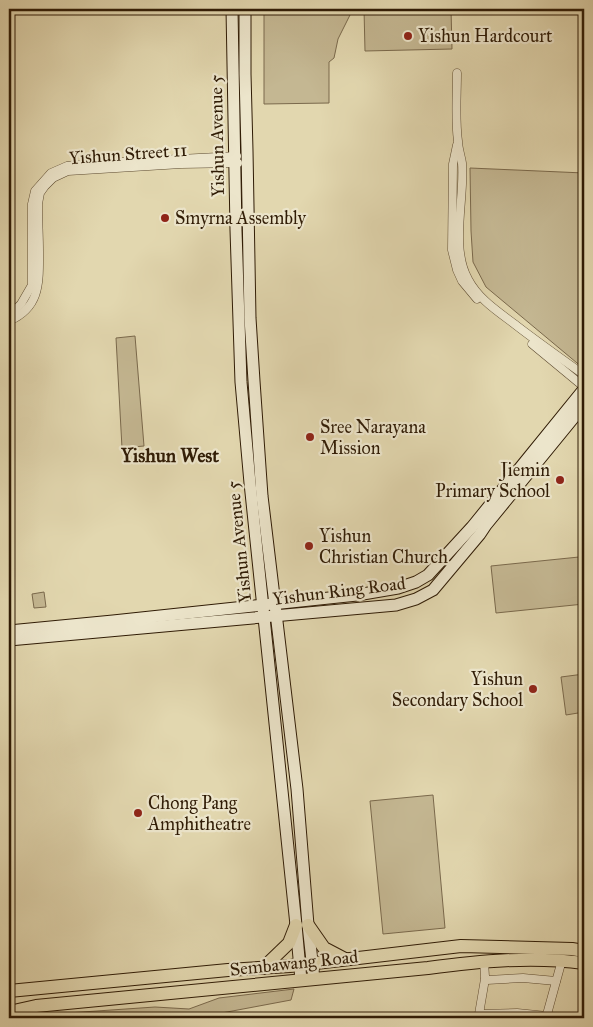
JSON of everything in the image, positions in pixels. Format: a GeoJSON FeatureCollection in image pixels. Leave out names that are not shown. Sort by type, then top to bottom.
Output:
{"type":"FeatureCollection","features":[{"type":"Feature","properties":{"kind":"main road","name":"Yishun Avenue 5"},"geometry":{"type":"LineString","coordinates":[[232,9],[241,160]]}},
{"type":"Feature","properties":{"kind":"main road","name":"Yishun Avenue 5"},"geometry":{"type":"LineString","coordinates":[[245,9],[245,74],[241,160],[241,382],[269,604],[265,617],[306,964],[314,979]]}},
{"type":"Feature","properties":{"kind":"main road","name":"Yishun Ring Road"},"geometry":{"type":"LineString","coordinates":[[9,631],[381,591],[416,582],[428,575],[472,527],[584,388]]}},
{"type":"Feature","properties":{"kind":"main road","name":"Yishun Ring Road"},"geometry":{"type":"LineString","coordinates":[[9,640],[396,605],[416,600],[433,590],[584,405]]}},
{"type":"Feature","properties":{"kind":"main road","name":"Yishun Avenue 5"},"geometry":{"type":"LineString","coordinates":[[269,604],[277,616],[297,789],[302,925]]}},
{"type":"Feature","properties":{"kind":"main road"},"geometry":{"type":"LineString","coordinates":[[263,968],[289,943],[302,925],[324,948],[345,959]]}},
{"type":"Feature","properties":{"kind":"main road","name":"Sembawang Road"},"geometry":{"type":"LineString","coordinates":[[9,991],[306,964],[461,946],[584,950]]}},
{"type":"Feature","properties":{"kind":"main road","name":"Sembawang Road"},"geometry":{"type":"LineString","coordinates":[[9,1012],[36,1006],[484,961],[562,960],[584,963]]}},
{"type":"Feature","properties":{"kind":"main road","name":"Yishun Avenue 5"},"geometry":{"type":"LineString","coordinates":[[301,980],[306,964]]}},
{"type":"Feature","properties":{"kind":"street"},"geometry":{"type":"LineString","coordinates":[[457,72],[458,141],[462,164],[460,252],[461,262],[468,279],[476,292],[489,304],[584,375]]}},
{"type":"Feature","properties":{"kind":"street"},"geometry":{"type":"LineString","coordinates":[[458,141],[453,164],[452,239],[454,262],[462,281],[476,298],[584,388]]}},
{"type":"Feature","properties":{"kind":"street","name":"Yishun Street 11"},"geometry":{"type":"LineString","coordinates":[[9,313],[22,304],[32,285],[32,204],[35,191],[51,173],[67,166],[84,164],[241,160]]}},
{"type":"Feature","properties":{"kind":"street","name":"Yishun Street 11"},"geometry":{"type":"LineString","coordinates":[[9,321],[20,316],[27,308],[34,298],[39,282],[38,204],[40,193],[53,178],[68,171],[241,160]]}},
{"type":"Feature","properties":{"kind":"street"},"geometry":{"type":"LineString","coordinates":[[484,961],[485,979],[478,1014],[517,1013],[546,1017],[562,960]]}},
{"type":"Feature","properties":{"kind":"street"},"geometry":{"type":"LineString","coordinates":[[485,979],[523,978],[556,981]]}},
{"type":"Feature","properties":{"kind":"shaded area"},"geometry":{"type":"Polygon","coordinates":[[[264,9],[353,9],[338,39],[334,58],[329,62],[329,103],[264,104],[264,9]]]}},
{"type":"Feature","properties":{"kind":"shaded area","name":"Yishun Hardcourt"},"geometry":{"type":"Polygon","coordinates":[[[364,9],[451,9],[452,49],[365,51],[364,9]]]}},
{"type":"Feature","properties":{"kind":"shaded area"},"geometry":{"type":"Polygon","coordinates":[[[470,168],[584,173],[584,368],[486,287],[473,262],[470,168]]]}},
{"type":"Feature","properties":{"kind":"shaded area"},"geometry":{"type":"Polygon","coordinates":[[[135,336],[144,446],[122,448],[116,338],[135,336]]]}},
{"type":"Feature","properties":{"kind":"shaded area"},"geometry":{"type":"Polygon","coordinates":[[[579,557],[584,604],[496,613],[491,566],[579,557]]]}},
{"type":"Feature","properties":{"kind":"shaded area"},"geometry":{"type":"Polygon","coordinates":[[[44,592],[46,607],[34,608],[32,594],[44,592]]]}},
{"type":"Feature","properties":{"kind":"shaded area"},"geometry":{"type":"Polygon","coordinates":[[[584,674],[584,712],[566,715],[561,677],[584,674]]]}},
{"type":"Feature","properties":{"kind":"shaded area"},"geometry":{"type":"Polygon","coordinates":[[[433,795],[445,928],[383,934],[370,801],[433,795]]]}},
{"type":"Feature","properties":{"kind":"shaded area"},"geometry":{"type":"Polygon","coordinates":[[[294,989],[291,1000],[211,1015],[208,1018],[37,1018],[53,1014],[155,1007],[189,1009],[219,998],[294,989]]]}},
{"type":"Feature","properties":{"kind":"place","name":"Yishun Hardcourt"},"geometry":{"type":"Point","coordinates":[408,36]}},
{"type":"Feature","properties":{"kind":"place","name":"Smyrna Assembly"},"geometry":{"type":"Point","coordinates":[165,218]}},
{"type":"Feature","properties":{"kind":"place","name":"Sree Narayana Mission"},"geometry":{"type":"Point","coordinates":[310,437]}},
{"type":"Feature","properties":{"kind":"place","name":"Jiemin Primary School"},"geometry":{"type":"Point","coordinates":[560,480]}},
{"type":"Feature","properties":{"kind":"place","name":"Yishun Christian Church"},"geometry":{"type":"Point","coordinates":[309,546]}},
{"type":"Feature","properties":{"kind":"place","name":"Yishun Secondary School"},"geometry":{"type":"Point","coordinates":[533,689]}},
{"type":"Feature","properties":{"kind":"place","name":"Chong Pang Amphitheatre"},"geometry":{"type":"Point","coordinates":[138,813]}},
{"type":"Feature","properties":{"kind":"district","name":"Yishun West"},"geometry":{"type":"Point","coordinates":[170,455]}}]}
